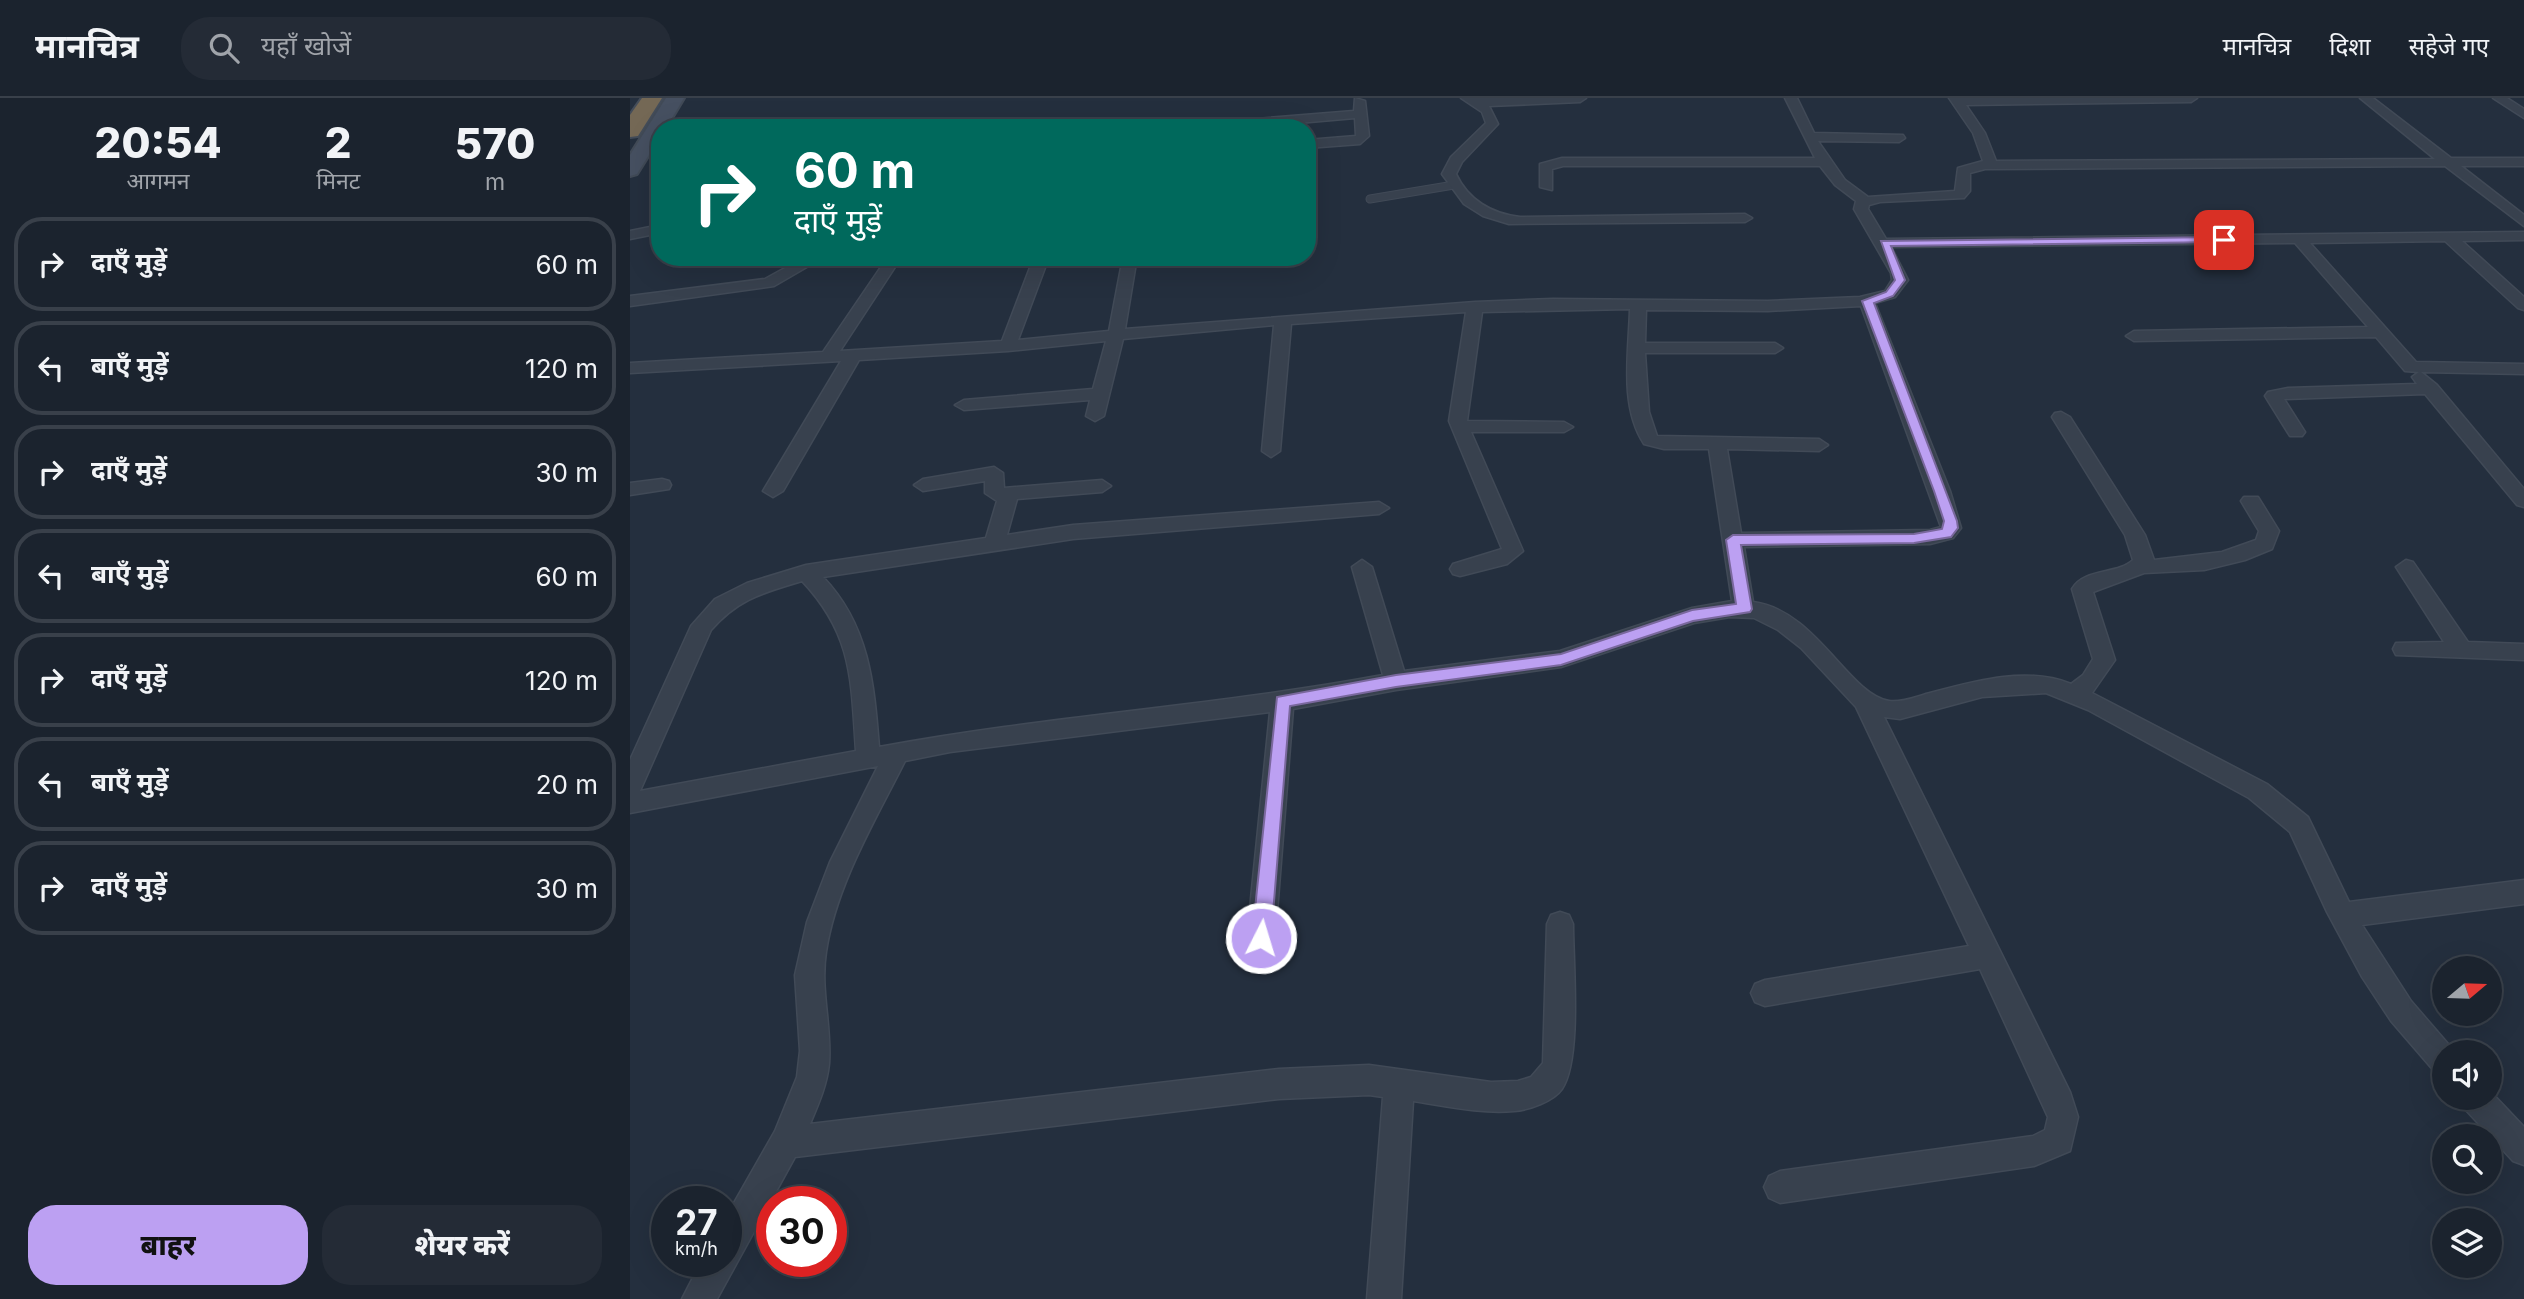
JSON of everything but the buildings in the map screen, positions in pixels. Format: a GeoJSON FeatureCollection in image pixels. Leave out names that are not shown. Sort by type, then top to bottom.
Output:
{"type":"FeatureCollection","features":[{"type":"Feature","properties":{"kind":"highway"},"geometry":{"type":"LineString","coordinates":[[630,131],[652,98]]}},
{"type":"Feature","properties":{"kind":"street"},"geometry":{"type":"LineString","coordinates":[[662,119],[675,98]]}},
{"type":"Feature","properties":{"kind":"street"},"geometry":{"type":"LineString","coordinates":[[1316,144],[1360,140],[1363,136],[1358,98]]}},
{"type":"Feature","properties":{"kind":"street"},"geometry":{"type":"LineString","coordinates":[[1471,100],[1580,98]]}},
{"type":"Feature","properties":{"kind":"street"},"geometry":{"type":"LineString","coordinates":[[1791,98],[1809,137],[1842,188],[1865,201],[1959,195],[1963,191],[1963,171],[1987,165],[2524,162]]}},
{"type":"Feature","properties":{"kind":"street"},"geometry":{"type":"LineString","coordinates":[[1956,100],[2191,98]]}},
{"type":"Feature","properties":{"kind":"street"},"geometry":{"type":"LineString","coordinates":[[2366,98],[2524,222]]}},
{"type":"Feature","properties":{"kind":"street"},"geometry":{"type":"LineString","coordinates":[[2499,98],[2524,114]]}},
{"type":"Feature","properties":{"kind":"street"},"geometry":{"type":"LineString","coordinates":[[1471,100],[1491,115],[1492,124],[1451,168],[1449,174],[1454,185],[1490,216],[1509,221],[1745,218]]}},
{"type":"Feature","properties":{"kind":"street"},"geometry":{"type":"LineString","coordinates":[[1956,100],[1979,134],[1991,160],[1987,165]]}},
{"type":"Feature","properties":{"kind":"street"},"geometry":{"type":"LineString","coordinates":[[1301,119],[1360,114]]}},
{"type":"Feature","properties":{"kind":"street"},"geometry":{"type":"LineString","coordinates":[[630,170],[651,136]]}},
{"type":"Feature","properties":{"kind":"street"},"geometry":{"type":"LineString","coordinates":[[1809,137],[1899,138]]}},
{"type":"Feature","properties":{"kind":"street"},"geometry":{"type":"LineString","coordinates":[[1547,187],[1545,167],[1562,162],[1827,162]]}},
{"type":"Feature","properties":{"kind":"street"},"geometry":{"type":"LineString","coordinates":[[630,368],[1008,346],[1283,320],[1475,307],[1637,304],[1768,306],[1867,301],[1889,294],[1900,280],[1884,243],[1861,209],[1865,201]]}},
{"type":"Feature","properties":{"kind":"street"},"geometry":{"type":"LineString","coordinates":[[630,235],[651,231]]}},
{"type":"Feature","properties":{"kind":"street"},"geometry":{"type":"LineString","coordinates":[[1884,243],[2524,236]]}},
{"type":"Feature","properties":{"kind":"street"},"geometry":{"type":"LineString","coordinates":[[2450,238],[2524,305]]}},
{"type":"Feature","properties":{"kind":"street"},"geometry":{"type":"LineString","coordinates":[[2299,239],[2522,494]]}},
{"type":"Feature","properties":{"kind":"street"},"geometry":{"type":"LineString","coordinates":[[630,301],[769,283],[800,266]]}},
{"type":"Feature","properties":{"kind":"street"},"geometry":{"type":"LineString","coordinates":[[828,356],[889,266]]}},
{"type":"Feature","properties":{"kind":"street"},"geometry":{"type":"LineString","coordinates":[[1008,346],[1039,266]]}},
{"type":"Feature","properties":{"kind":"street"},"geometry":{"type":"LineString","coordinates":[[1095,416],[1116,335],[1128,266]]}},
{"type":"Feature","properties":{"kind":"street"},"geometry":{"type":"LineString","coordinates":[[1733,540],[1930,537],[1946,533],[1951,528],[1940,491],[1867,301]]}},
{"type":"Feature","properties":{"kind":"street"},"geometry":{"type":"LineString","coordinates":[[1637,304],[1641,420],[1647,436],[1664,443],[1819,445]]}},
{"type":"Feature","properties":{"kind":"street"},"geometry":{"type":"LineString","coordinates":[[1460,569],[1500,559],[1513,551],[1460,426],[1458,412],[1475,307]]}},
{"type":"Feature","properties":{"kind":"street"},"geometry":{"type":"LineString","coordinates":[[1271,451],[1283,320]]}},
{"type":"Feature","properties":{"kind":"street"},"geometry":{"type":"LineString","coordinates":[[2134,336],[2381,332]]}},
{"type":"Feature","properties":{"kind":"street"},"geometry":{"type":"LineString","coordinates":[[1638,348],[1775,348]]}},
{"type":"Feature","properties":{"kind":"street"},"geometry":{"type":"LineString","coordinates":[[773,491],[853,355]]}},
{"type":"Feature","properties":{"kind":"street"},"geometry":{"type":"LineString","coordinates":[[2411,367],[2524,369]]}},
{"type":"Feature","properties":{"kind":"street"},"geometry":{"type":"LineString","coordinates":[[2296,432],[2274,400],[2277,394],[2431,389]]}},
{"type":"Feature","properties":{"kind":"street"},"geometry":{"type":"LineString","coordinates":[[964,405],[1100,394]]}},
{"type":"Feature","properties":{"kind":"street"},"geometry":{"type":"LineString","coordinates":[[2061,417],[2135,535],[2144,552],[2141,566]]}},
{"type":"Feature","properties":{"kind":"street"},"geometry":{"type":"LineString","coordinates":[[1460,426],[1564,428]]}},
{"type":"Feature","properties":{"kind":"street"},"geometry":{"type":"LineString","coordinates":[[1717,444],[1744,609]]}},
{"type":"Feature","properties":{"kind":"street"},"geometry":{"type":"LineString","coordinates":[[923,485],[989,472],[997,475],[995,493],[1102,486]]}},
{"type":"Feature","properties":{"kind":"street"},"geometry":{"type":"LineString","coordinates":[[630,489],[662,485]]}},
{"type":"Feature","properties":{"kind":"street"},"geometry":{"type":"LineString","coordinates":[[994,544],[1007,501],[1004,494]]}},
{"type":"Feature","properties":{"kind":"street"},"geometry":{"type":"LineString","coordinates":[[2075,694],[2091,681],[2104,660],[2100,639],[2081,589],[2088,583],[2125,574],[2141,566],[2169,567],[2237,555],[2265,544],[2269,531],[2251,501]]}},
{"type":"Feature","properties":{"kind":"street"},"geometry":{"type":"LineString","coordinates":[[630,787],[702,626],[712,613],[733,597],[754,587],[806,572],[1073,532],[1379,508]]}},
{"type":"Feature","properties":{"kind":"street"},"geometry":{"type":"LineString","coordinates":[[1362,566],[1396,681]]}},
{"type":"Feature","properties":{"kind":"street"},"geometry":{"type":"LineString","coordinates":[[2406,567],[2462,651]]}},
{"type":"Feature","properties":{"kind":"street"},"geometry":{"type":"LineString","coordinates":[[806,572],[842,616],[852,640],[864,707],[867,759]]}},
{"type":"Feature","properties":{"kind":"street"},"geometry":{"type":"LineString","coordinates":[[630,803],[897,753],[1098,722],[1282,701],[1396,681],[1561,659],[1692,616],[1744,609],[1757,610],[1786,624],[1809,642],[1865,702],[1989,955],[2059,1103],[2063,1117],[2059,1140],[2034,1151],[1780,1187]]}},
{"type":"Feature","properties":{"kind":"street"},"geometry":{"type":"LineString","coordinates":[[2404,649],[2524,652]]}},
{"type":"Feature","properties":{"kind":"street"},"geometry":{"type":"LineString","coordinates":[[1865,702],[1889,710],[1900,710],[1982,688],[2040,684],[2075,694],[2275,802],[2299,825],[2342,915],[2402,1011],[2432,1047]]}},
{"type":"Feature","properties":{"kind":"street"},"geometry":{"type":"LineString","coordinates":[[1261,938],[1282,701]]}},
{"type":"Feature","properties":{"kind":"street"},"geometry":{"type":"LineString","coordinates":[[742,1219],[783,1143],[812,1075],[814,1039],[809,977],[817,934],[852,844],[897,753]]}},
{"type":"Feature","properties":{"kind":"street"},"geometry":{"type":"LineString","coordinates":[[2342,915],[2524,892]]}},
{"type":"Feature","properties":{"kind":"street"},"geometry":{"type":"LineString","coordinates":[[783,1143],[1279,1084],[1369,1080],[1491,1097],[1518,1096],[1539,1089],[1551,1080],[1558,1063],[1561,1041],[1560,924]]}},
{"type":"Feature","properties":{"kind":"street"},"geometry":{"type":"LineString","coordinates":[[1765,993],[1989,955]]}},
{"type":"Feature","properties":{"kind":"street"},"geometry":{"type":"LineString","coordinates":[[1384,1299],[1399,1085]]}},
{"type":"Feature","properties":{"kind":"street"},"geometry":{"type":"LineString","coordinates":[[2487,1110],[2524,1150]]}},
{"type":"Feature","properties":{"kind":"street"},"geometry":{"type":"LineString","coordinates":[[699,1299],[711,1277]]}},
{"type":"Feature","properties":{"kind":"lane"},"geometry":{"type":"LineString","coordinates":[[1370,199],[1454,185]]}},
{"type":"Feature","properties":{"kind":"route"},"geometry":{"type":"LineString","coordinates":[[1261,938],[1282,701],[1396,681],[1561,659],[1692,616],[1744,609],[1733,540],[1914,538],[1939,536],[1951,528],[1888,350],[1867,301],[1889,294],[1900,280],[1884,243],[2224,240]]}}]}
